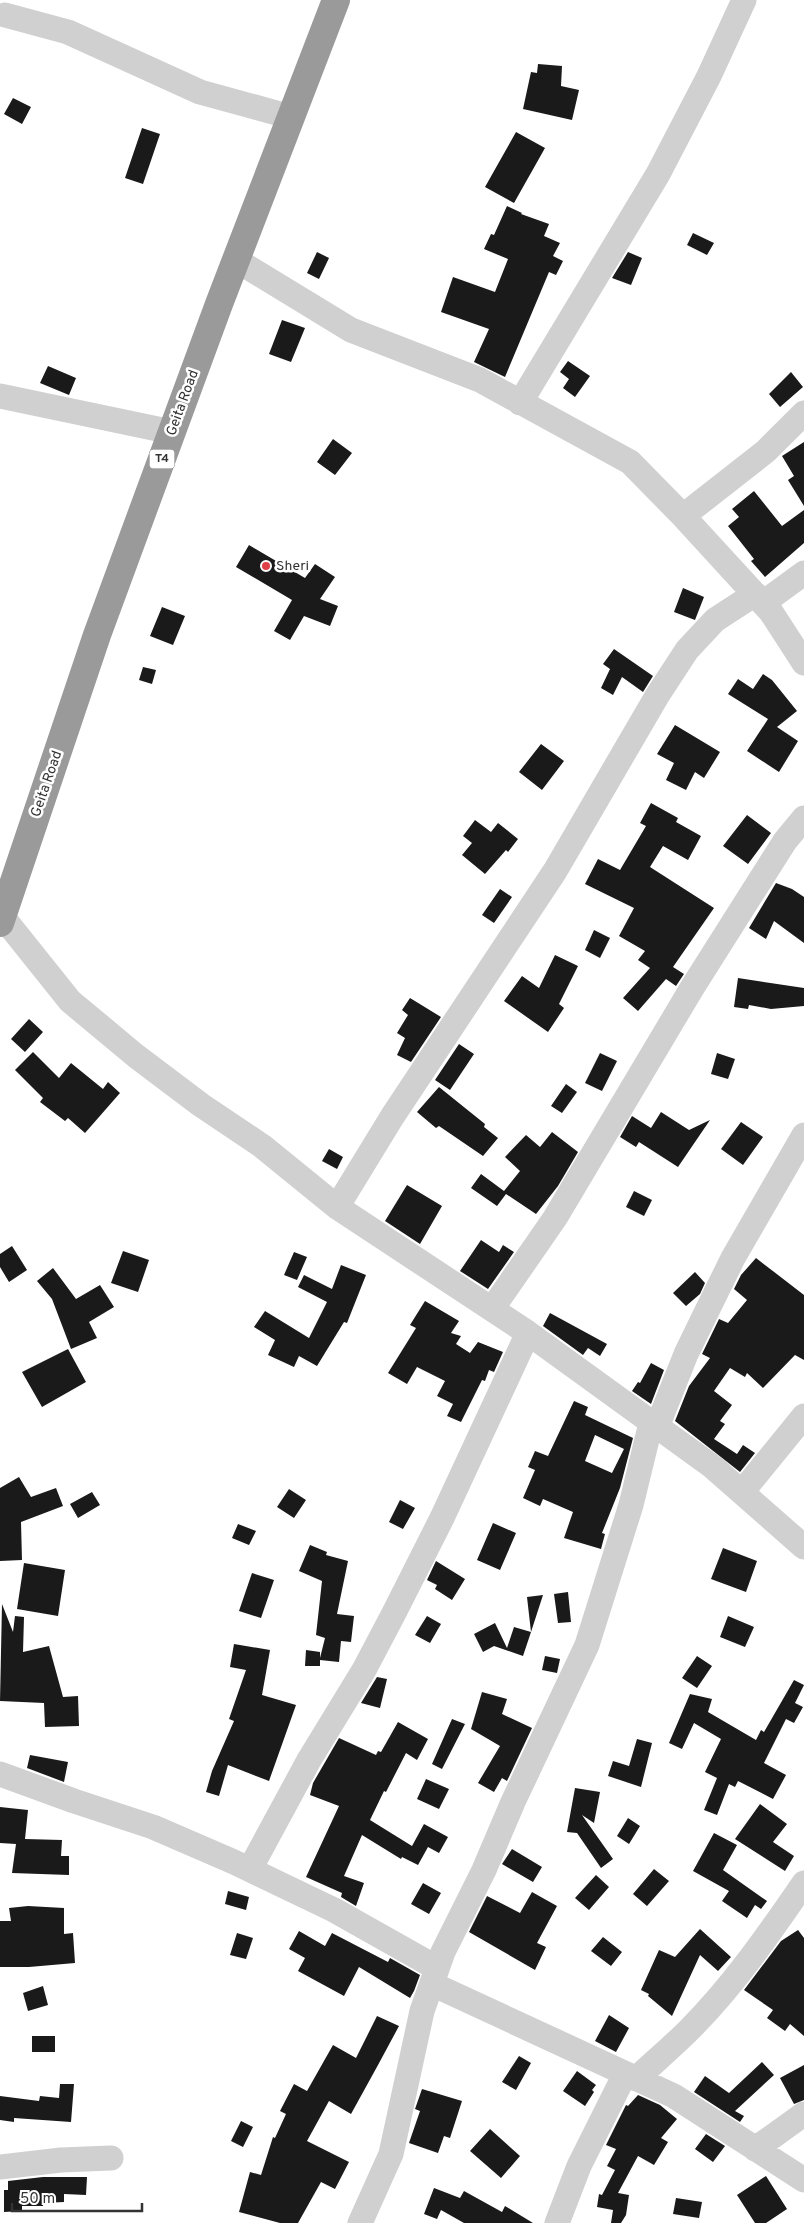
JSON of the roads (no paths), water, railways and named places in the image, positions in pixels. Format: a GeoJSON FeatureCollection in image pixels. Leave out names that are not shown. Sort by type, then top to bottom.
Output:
{"type":"FeatureCollection","features":[{"type":"Feature","properties":{"kind":"highway","name":"Geita Road"},"geometry":{"type":"LineString","coordinates":[[1,920],[97,635],[236,260],[336,0]]}},
{"type":"Feature","properties":{"kind":"street"},"geometry":{"type":"LineString","coordinates":[[520,403],[658,174],[709,76],[744,0]]}},
{"type":"Feature","properties":{"kind":"street"},"geometry":{"type":"LineString","coordinates":[[5,17],[68,32],[200,92],[291,117]]}},
{"type":"Feature","properties":{"kind":"street"},"geometry":{"type":"LineString","coordinates":[[236,260],[350,330],[480,380],[630,462],[684,516],[759,598],[771,612],[804,663]]}},
{"type":"Feature","properties":{"kind":"street"},"geometry":{"type":"LineString","coordinates":[[0,396],[172,432]]}},
{"type":"Feature","properties":{"kind":"street"},"geometry":{"type":"LineString","coordinates":[[684,516],[766,451],[804,414]]}},
{"type":"Feature","properties":{"kind":"street"},"geometry":{"type":"LineString","coordinates":[[337,1207],[392,1117],[555,871],[657,696],[687,650],[715,620],[804,573]]}},
{"type":"Feature","properties":{"kind":"street"},"geometry":{"type":"LineString","coordinates":[[492,1309],[555,1218],[692,988],[785,841],[804,818]]}},
{"type":"Feature","properties":{"kind":"street"},"geometry":{"type":"LineString","coordinates":[[1,920],[70,1001],[136,1056],[201,1105],[262,1146],[337,1207],[528,1333],[713,1468],[804,1548]]}},
{"type":"Feature","properties":{"kind":"street"},"geometry":{"type":"LineString","coordinates":[[360,2223],[391,2154],[422,2011],[434,1976],[443,1952],[484,1870],[587,1645],[654,1425],[733,1258],[804,1135]]}},
{"type":"Feature","properties":{"kind":"street"},"geometry":{"type":"LineString","coordinates":[[250,1869],[309,1760],[364,1670],[442,1518],[528,1333]]}},
{"type":"Feature","properties":{"kind":"street"},"geometry":{"type":"LineString","coordinates":[[742,1492],[804,1416]]}},
{"type":"Feature","properties":{"kind":"street"},"geometry":{"type":"LineString","coordinates":[[0,1774],[74,1802],[153,1827],[250,1869],[334,1910],[434,1976],[630,2077],[674,2096],[804,2180]]}},
{"type":"Feature","properties":{"kind":"street"},"geometry":{"type":"LineString","coordinates":[[557,2223],[579,2166],[630,2077],[690,2029],[725,1990],[772,1930],[804,1883]]}},
{"type":"Feature","properties":{"kind":"street"},"geometry":{"type":"LineString","coordinates":[[755,2149],[804,2114]]}},
{"type":"Feature","properties":{"kind":"street"},"geometry":{"type":"LineString","coordinates":[[0,2167],[61,2160],[111,2158]]}},
{"type":"Feature","properties":{"kind":"place","name":"Sheri"},"geometry":{"type":"Point","coordinates":[266,566]}}]}
